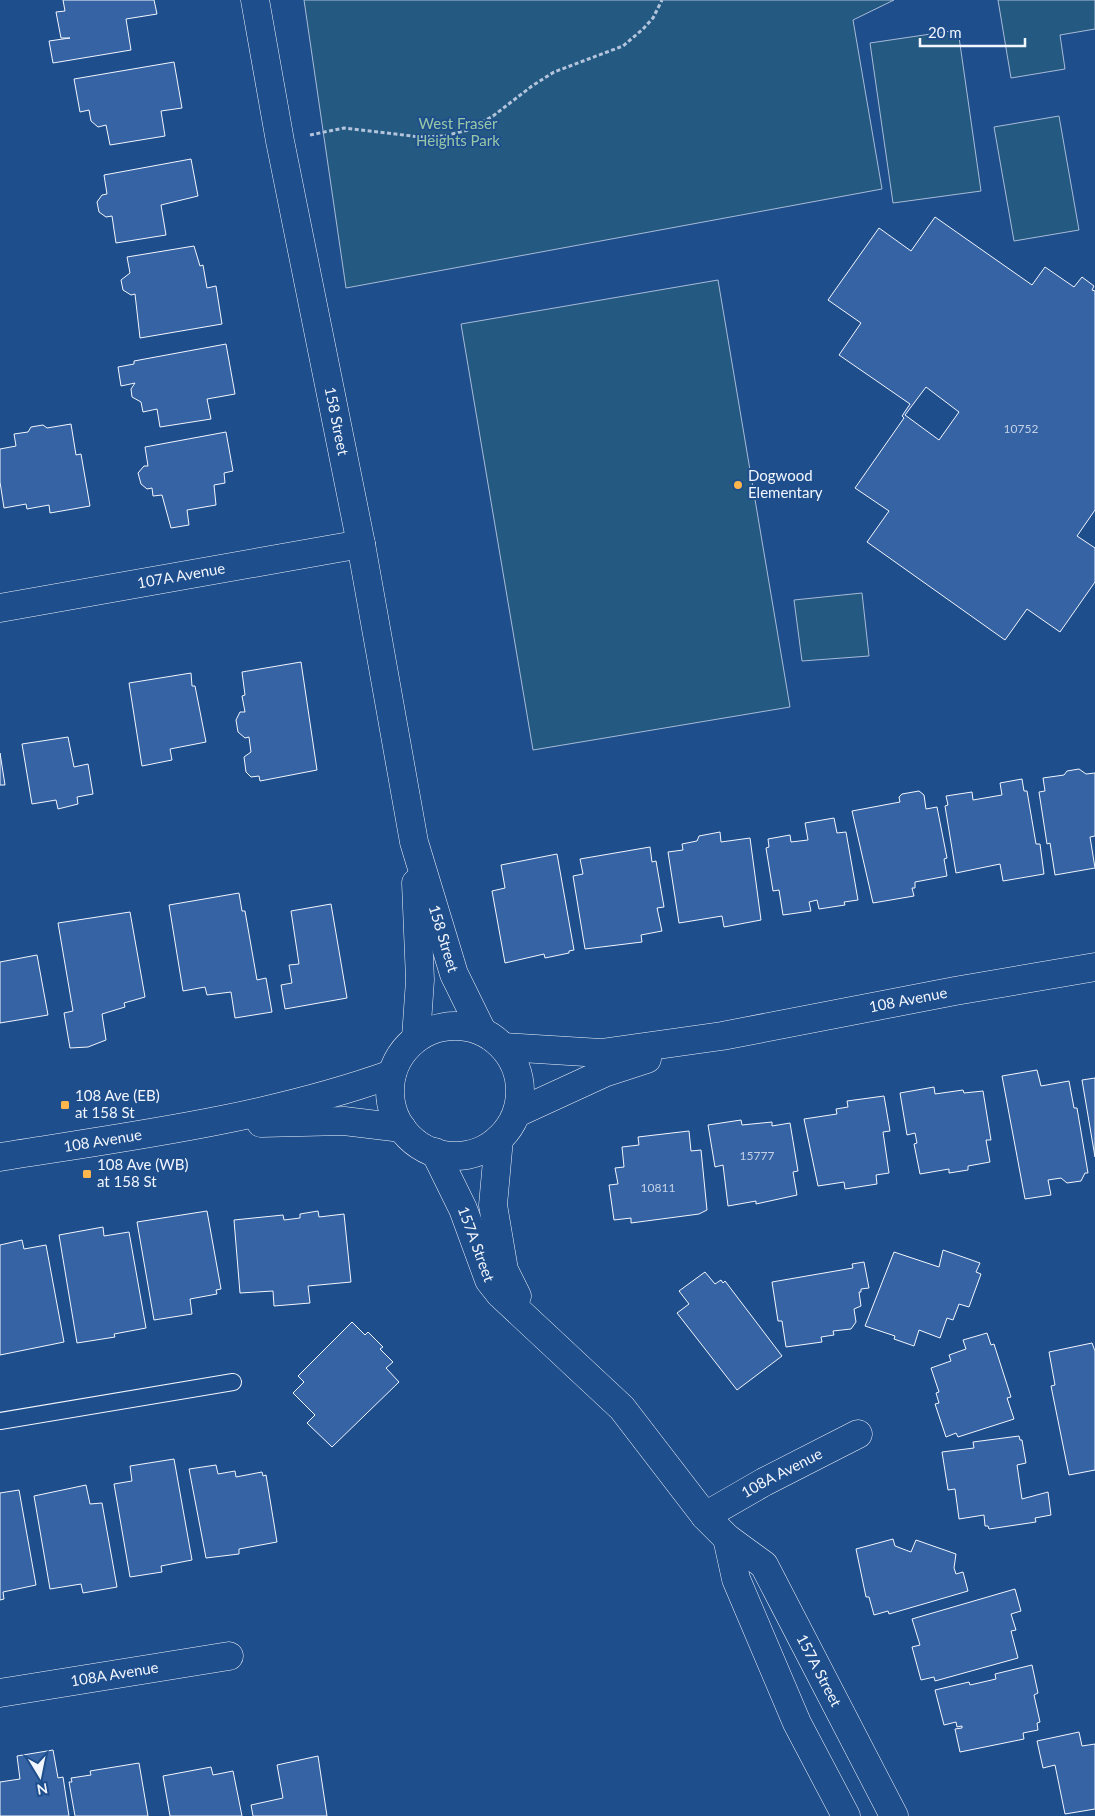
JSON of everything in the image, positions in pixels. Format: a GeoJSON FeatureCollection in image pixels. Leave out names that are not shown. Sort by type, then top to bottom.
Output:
{"type":"FeatureCollection","features":[{"type":"Feature","properties":{"kind":"street","name":"158 Street"},"geometry":{"type":"LineString","coordinates":[[255,0],[280,141],[361,544],[414,842],[454,974],[482,1031]]}},
{"type":"Feature","properties":{"kind":"street","name":"107A Avenue"},"geometry":{"type":"LineString","coordinates":[[0,608],[361,544]]}},
{"type":"Feature","properties":{"kind":"street","name":"158 Street"},"geometry":{"type":"LineString","coordinates":[[414,842],[420,980],[416,1038]]}},
{"type":"Feature","properties":{"kind":"street","name":"108 Avenue"},"geometry":{"type":"LineString","coordinates":[[504,1047],[601,1053],[722,1036],[945,992],[1095,967]]}},
{"type":"Feature","properties":{"kind":"street"},"geometry":{"type":"LineString","coordinates":[[448,1026],[465,1026],[482,1031],[504,1047],[514,1062],[520,1078],[520,1096],[517,1113],[499,1139],[485,1149],[452,1156],[435,1152],[416,1143],[402,1128],[393,1111],[390,1092],[392,1074],[401,1054],[416,1038],[432,1030],[448,1026]]}},
{"type":"Feature","properties":{"kind":"street","name":"108 Avenue"},"geometry":{"type":"LineString","coordinates":[[517,1113],[604,1073],[722,1036]]}},
{"type":"Feature","properties":{"kind":"street","name":"108 Avenue"},"geometry":{"type":"LineString","coordinates":[[0,1157],[205,1124],[339,1092],[392,1074]]}},
{"type":"Feature","properties":{"kind":"street","name":"108 Avenue"},"geometry":{"type":"LineString","coordinates":[[205,1124],[344,1121],[402,1128]]}},
{"type":"Feature","properties":{"kind":"street","name":"157A Street"},"geometry":{"type":"LineString","coordinates":[[499,1139],[493,1205],[500,1252],[504,1270],[533,1327]]}},
{"type":"Feature","properties":{"kind":"street","name":"157A Street"},"geometry":{"type":"LineString","coordinates":[[435,1152],[463,1210],[489,1280],[500,1294],[533,1327],[622,1408],[705,1516],[728,1538],[764,1565],[894,1816]]}},
{"type":"Feature","properties":{"kind":"street","name":"108A Avenue"},"geometry":{"type":"LineString","coordinates":[[705,1516],[764,1482],[858,1434]]}},
{"type":"Feature","properties":{"kind":"street"},"geometry":{"type":"LineString","coordinates":[[728,1538],[736,1579],[797,1723],[846,1816]]}},
{"type":"Feature","properties":{"kind":"street","name":"108A Avenue"},"geometry":{"type":"LineString","coordinates":[[0,1693],[230,1656]]}},
{"type":"Feature","properties":{"kind":"lane"},"geometry":{"type":"LineString","coordinates":[[0,1421],[233,1382]]}},
{"type":"Feature","properties":{"kind":"path"},"geometry":{"type":"LineString","coordinates":[[280,141],[344,128],[420,137],[444,136],[468,130],[493,116],[532,86],[554,72],[623,46],[644,29],[662,0]]}},
{"type":"Feature","properties":{"kind":"green space","name":"West Fraser Heights Park"},"geometry":{"type":"Polygon","coordinates":[[[304,0],[894,0],[853,20],[882,189],[346,288],[304,0]]]}},
{"type":"Feature","properties":{"kind":"green space"},"geometry":{"type":"Polygon","coordinates":[[[998,0],[1095,0],[1095,29],[1060,35],[1065,69],[1011,78],[998,0]]]}},
{"type":"Feature","properties":{"kind":"green space"},"geometry":{"type":"Polygon","coordinates":[[[958,30],[981,191],[893,203],[870,43],[958,30]]]}},
{"type":"Feature","properties":{"kind":"green space"},"geometry":{"type":"Polygon","coordinates":[[[1059,116],[1079,230],[1014,241],[994,127],[1059,116]]]}},
{"type":"Feature","properties":{"kind":"green space"},"geometry":{"type":"Polygon","coordinates":[[[718,280],[790,707],[533,750],[461,324],[718,280]]]}},
{"type":"Feature","properties":{"kind":"green space"},"geometry":{"type":"Polygon","coordinates":[[[862,593],[869,656],[802,661],[794,600],[862,593]]]}},
{"type":"Feature","properties":{"kind":"building"},"geometry":{"type":"Polygon","coordinates":[[[63,0],[154,0],[157,14],[126,19],[131,50],[53,63],[49,41],[70,38],[61,38],[56,12],[65,11],[63,0]]]}},
{"type":"Feature","properties":{"kind":"building"},"geometry":{"type":"Polygon","coordinates":[[[174,62],[182,108],[161,111],[165,136],[110,145],[106,125],[98,127],[91,121],[89,110],[80,112],[74,79],[174,62]]]}},
{"type":"Feature","properties":{"kind":"building"},"geometry":{"type":"Polygon","coordinates":[[[191,159],[198,196],[161,205],[166,235],[116,243],[112,216],[106,217],[99,212],[97,202],[102,195],[107,194],[104,175],[191,159]]]}},
{"type":"Feature","properties":{"kind":"building"},"geometry":{"type":"Polygon","coordinates":[[[935,217],[1032,285],[1045,267],[1074,287],[1082,277],[1094,286],[1092,290],[1095,291],[1095,510],[1077,536],[1095,548],[1095,582],[1060,632],[1027,609],[1005,640],[867,542],[889,511],[855,488],[904,418],[902,416],[910,404],[839,355],[861,323],[828,300],[879,228],[911,251],[935,217]],[[926,387],[905,415],[939,440],[959,412],[926,387]]]}},
{"type":"Feature","properties":{"kind":"building"},"geometry":{"type":"Polygon","coordinates":[[[194,246],[200,266],[203,265],[207,288],[216,286],[222,324],[140,338],[135,294],[131,295],[123,290],[121,280],[130,273],[127,257],[194,246]]]}},
{"type":"Feature","properties":{"kind":"building"},"geometry":{"type":"Polygon","coordinates":[[[226,344],[235,394],[207,399],[211,419],[160,427],[157,409],[143,412],[141,402],[132,397],[131,389],[135,383],[121,386],[118,367],[134,364],[134,361],[226,344]]]}},
{"type":"Feature","properties":{"kind":"building"},"geometry":{"type":"Polygon","coordinates":[[[71,424],[76,455],[81,454],[90,506],[50,513],[49,505],[27,509],[26,504],[4,508],[0,482],[0,449],[16,446],[14,434],[28,432],[31,427],[43,425],[47,428],[71,424]]]}},
{"type":"Feature","properties":{"kind":"building"},"geometry":{"type":"Polygon","coordinates":[[[226,432],[233,471],[224,473],[225,483],[214,485],[216,505],[187,510],[189,525],[171,528],[162,495],[153,496],[152,488],[147,489],[141,484],[138,473],[144,466],[148,466],[145,447],[226,432]]]}},
{"type":"Feature","properties":{"kind":"building"},"geometry":{"type":"Polygon","coordinates":[[[301,662],[317,770],[260,781],[259,776],[251,777],[246,772],[244,757],[251,752],[249,737],[245,738],[238,732],[236,720],[240,712],[245,712],[242,696],[245,695],[242,672],[301,662]]]}},
{"type":"Feature","properties":{"kind":"building"},"geometry":{"type":"Polygon","coordinates":[[[191,673],[192,686],[195,686],[206,742],[170,749],[172,760],[142,766],[129,683],[191,673]]]}},
{"type":"Feature","properties":{"kind":"building"},"geometry":{"type":"Polygon","coordinates":[[[68,737],[74,767],[88,764],[93,794],[77,797],[78,804],[58,809],[56,800],[32,804],[22,744],[68,737]]]}},
{"type":"Feature","properties":{"kind":"building"},"geometry":{"type":"Polygon","coordinates":[[[0,753],[5,785],[0,785],[0,753]]]}},
{"type":"Feature","properties":{"kind":"building"},"geometry":{"type":"Polygon","coordinates":[[[1079,769],[1086,774],[1095,773],[1095,836],[1090,837],[1095,868],[1055,875],[1050,843],[1047,844],[1039,792],[1045,791],[1043,778],[1064,775],[1067,771],[1079,769]]]}},
{"type":"Feature","properties":{"kind":"building"},"geometry":{"type":"Polygon","coordinates":[[[1022,779],[1024,791],[1027,791],[1036,844],[1040,844],[1044,874],[1003,881],[1000,864],[956,873],[945,806],[948,805],[946,796],[972,792],[973,800],[1002,795],[1000,783],[1022,779]]]}},
{"type":"Feature","properties":{"kind":"building"},"geometry":{"type":"Polygon","coordinates":[[[919,791],[924,795],[926,809],[937,807],[947,858],[944,859],[947,876],[915,882],[915,888],[912,888],[914,896],[873,903],[852,811],[900,802],[899,797],[902,794],[919,791]]]}},
{"type":"Feature","properties":{"kind":"building"},"geometry":{"type":"Polygon","coordinates":[[[834,818],[837,833],[846,832],[858,900],[844,902],[845,905],[819,909],[817,900],[809,902],[811,911],[783,915],[779,890],[773,891],[766,848],[769,847],[768,839],[790,835],[791,842],[808,840],[805,823],[834,818]]]}},
{"type":"Feature","properties":{"kind":"building"},"geometry":{"type":"Polygon","coordinates":[[[720,832],[721,842],[750,838],[761,920],[724,927],[722,916],[679,923],[668,852],[683,850],[682,844],[697,841],[699,836],[720,832]]]}},
{"type":"Feature","properties":{"kind":"building"},"geometry":{"type":"Polygon","coordinates":[[[650,847],[652,862],[656,861],[664,907],[657,908],[662,931],[641,935],[642,942],[585,949],[573,876],[583,874],[580,859],[650,847]]]}},
{"type":"Feature","properties":{"kind":"building"},"geometry":{"type":"Polygon","coordinates":[[[557,854],[574,950],[569,951],[569,953],[545,958],[544,954],[505,963],[492,891],[505,888],[501,865],[557,854]]]}},
{"type":"Feature","properties":{"kind":"building"},"geometry":{"type":"Polygon","coordinates":[[[239,893],[242,911],[245,911],[257,980],[266,978],[272,1012],[235,1018],[231,992],[207,995],[205,987],[183,991],[169,905],[239,893]]]}},
{"type":"Feature","properties":{"kind":"building"},"geometry":{"type":"Polygon","coordinates":[[[331,904],[347,998],[285,1009],[281,985],[292,983],[289,965],[299,964],[291,911],[331,904]]]}},
{"type":"Feature","properties":{"kind":"building"},"geometry":{"type":"Polygon","coordinates":[[[130,912],[145,997],[124,1003],[125,1007],[102,1014],[106,1040],[88,1047],[70,1048],[64,1013],[73,1011],[58,923],[130,912]]]}},
{"type":"Feature","properties":{"kind":"building"},"geometry":{"type":"Polygon","coordinates":[[[37,955],[48,1015],[0,1023],[0,962],[37,955]]]}},
{"type":"Feature","properties":{"kind":"building"},"geometry":{"type":"Polygon","coordinates":[[[1037,1070],[1041,1086],[1069,1081],[1074,1108],[1077,1108],[1088,1173],[1085,1173],[1081,1181],[1067,1183],[1061,1178],[1048,1180],[1051,1195],[1025,1199],[1002,1076],[1037,1070]]]}},
{"type":"Feature","properties":{"kind":"building"},"geometry":{"type":"Polygon","coordinates":[[[1095,1078],[1095,1157],[1082,1080],[1095,1078]]]}},
{"type":"Feature","properties":{"kind":"building"},"geometry":{"type":"Polygon","coordinates":[[[934,1087],[935,1094],[963,1090],[964,1093],[983,1091],[991,1140],[986,1140],[990,1162],[968,1166],[968,1170],[949,1173],[949,1169],[920,1174],[914,1144],[917,1143],[915,1133],[907,1135],[900,1093],[934,1087]]]}},
{"type":"Feature","properties":{"kind":"building"},"geometry":{"type":"Polygon","coordinates":[[[884,1096],[890,1131],[883,1132],[889,1173],[876,1175],[877,1184],[845,1189],[844,1182],[818,1186],[804,1119],[837,1114],[836,1109],[848,1107],[847,1101],[884,1096]]]}},
{"type":"Feature","properties":{"kind":"building"},"geometry":{"type":"Polygon","coordinates":[[[741,1120],[742,1125],[772,1122],[772,1126],[790,1123],[798,1171],[793,1172],[797,1195],[756,1204],[756,1201],[728,1206],[723,1165],[715,1167],[708,1125],[741,1120]]]}},
{"type":"Feature","properties":{"kind":"building"},"geometry":{"type":"Polygon","coordinates":[[[689,1131],[691,1151],[701,1150],[707,1210],[699,1214],[631,1223],[631,1218],[614,1220],[609,1185],[618,1184],[615,1168],[624,1167],[622,1147],[639,1145],[638,1137],[689,1131]]]}},
{"type":"Feature","properties":{"kind":"building"},"geometry":{"type":"Polygon","coordinates":[[[207,1211],[221,1289],[216,1290],[217,1294],[190,1299],[192,1314],[154,1320],[137,1222],[207,1211]]]}},
{"type":"Feature","properties":{"kind":"building"},"geometry":{"type":"Polygon","coordinates":[[[318,1211],[319,1217],[344,1214],[351,1282],[308,1286],[310,1303],[274,1306],[273,1291],[240,1293],[234,1220],[283,1215],[284,1220],[300,1218],[300,1214],[318,1211]]]}},
{"type":"Feature","properties":{"kind":"building"},"geometry":{"type":"Polygon","coordinates":[[[103,1227],[104,1236],[129,1232],[146,1328],[114,1334],[115,1337],[77,1343],[59,1235],[103,1227]]]}},
{"type":"Feature","properties":{"kind":"building"},"geometry":{"type":"Polygon","coordinates":[[[22,1240],[24,1249],[46,1245],[64,1342],[0,1355],[0,1245],[22,1240]]]}},
{"type":"Feature","properties":{"kind":"building"},"geometry":{"type":"Polygon","coordinates":[[[943,1250],[980,1263],[976,1272],[981,1274],[969,1307],[959,1304],[953,1320],[947,1318],[940,1338],[919,1330],[914,1346],[894,1339],[895,1336],[865,1326],[894,1252],[939,1267],[943,1250]]]}},
{"type":"Feature","properties":{"kind":"building"},"geometry":{"type":"Polygon","coordinates":[[[864,1262],[869,1288],[861,1289],[861,1292],[859,1292],[861,1306],[854,1309],[856,1322],[851,1329],[833,1331],[834,1335],[821,1337],[822,1342],[786,1347],[782,1321],[778,1321],[772,1282],[853,1268],[852,1264],[864,1262]]]}},
{"type":"Feature","properties":{"kind":"building"},"geometry":{"type":"Polygon","coordinates":[[[705,1272],[715,1284],[721,1280],[723,1283],[725,1281],[782,1356],[737,1390],[677,1313],[689,1304],[679,1291],[705,1272]]]}},
{"type":"Feature","properties":{"kind":"building"},"geometry":{"type":"Polygon","coordinates":[[[352,1322],[365,1335],[368,1332],[383,1347],[380,1349],[393,1362],[386,1368],[399,1382],[332,1447],[307,1423],[315,1415],[293,1393],[304,1382],[298,1376],[352,1322]]]}},
{"type":"Feature","properties":{"kind":"building"},"geometry":{"type":"Polygon","coordinates":[[[987,1333],[991,1345],[994,1344],[1011,1397],[1007,1398],[1014,1419],[958,1437],[956,1433],[946,1437],[935,1404],[939,1403],[936,1393],[939,1392],[931,1368],[951,1361],[949,1355],[966,1349],[963,1340],[987,1333]]]}},
{"type":"Feature","properties":{"kind":"building"},"geometry":{"type":"Polygon","coordinates":[[[1092,1343],[1095,1351],[1095,1470],[1069,1475],[1051,1386],[1055,1385],[1049,1352],[1092,1343]]]}},
{"type":"Feature","properties":{"kind":"building"},"geometry":{"type":"Polygon","coordinates":[[[1019,1436],[1020,1440],[1022,1440],[1026,1463],[1017,1465],[1022,1499],[1048,1492],[1051,1515],[1035,1518],[1036,1522],[989,1529],[988,1526],[985,1526],[984,1515],[959,1519],[955,1489],[948,1490],[942,1452],[974,1448],[973,1442],[1019,1436]]]}},
{"type":"Feature","properties":{"kind":"building"},"geometry":{"type":"Polygon","coordinates":[[[174,1459],[192,1560],[161,1566],[162,1572],[130,1577],[114,1484],[132,1481],[130,1466],[174,1459]]]}},
{"type":"Feature","properties":{"kind":"building"},"geometry":{"type":"Polygon","coordinates":[[[216,1465],[218,1474],[235,1471],[236,1477],[262,1472],[263,1476],[266,1475],[277,1542],[239,1549],[239,1554],[206,1558],[189,1469],[216,1465]]]}},
{"type":"Feature","properties":{"kind":"building"},"geometry":{"type":"Polygon","coordinates":[[[86,1485],[90,1504],[102,1503],[117,1587],[83,1593],[81,1584],[50,1589],[34,1496],[86,1485]]]}},
{"type":"Feature","properties":{"kind":"building"},"geometry":{"type":"Polygon","coordinates":[[[19,1490],[36,1585],[3,1592],[4,1599],[0,1600],[0,1493],[19,1490]]]}},
{"type":"Feature","properties":{"kind":"building"},"geometry":{"type":"Polygon","coordinates":[[[893,1539],[895,1546],[911,1552],[916,1540],[956,1554],[954,1568],[956,1574],[963,1572],[968,1591],[889,1614],[888,1611],[874,1615],[869,1597],[866,1597],[856,1549],[893,1539]]]}},
{"type":"Feature","properties":{"kind":"building"},"geometry":{"type":"Polygon","coordinates":[[[1015,1589],[1021,1611],[1011,1614],[1016,1630],[1011,1631],[1018,1658],[935,1681],[934,1677],[921,1680],[912,1647],[920,1645],[912,1619],[1015,1589]]]}},
{"type":"Feature","properties":{"kind":"building"},"geometry":{"type":"Polygon","coordinates":[[[1032,1665],[1038,1693],[1034,1695],[1040,1722],[1037,1723],[1038,1730],[1023,1733],[1024,1739],[960,1752],[955,1729],[962,1728],[962,1726],[957,1727],[956,1722],[944,1725],[935,1690],[969,1682],[970,1685],[996,1679],[995,1674],[1032,1665]]]}},
{"type":"Feature","properties":{"kind":"building"},"geometry":{"type":"Polygon","coordinates":[[[1079,1732],[1082,1746],[1095,1744],[1095,1809],[1065,1814],[1055,1765],[1043,1768],[1037,1741],[1079,1732]]]}},
{"type":"Feature","properties":{"kind":"building"},"geometry":{"type":"Polygon","coordinates":[[[53,1750],[58,1778],[63,1777],[69,1816],[0,1816],[0,1782],[20,1779],[17,1756],[53,1750]]]}},
{"type":"Feature","properties":{"kind":"building"},"geometry":{"type":"Polygon","coordinates":[[[318,1756],[327,1816],[253,1816],[251,1805],[283,1798],[277,1765],[318,1756]]]}},
{"type":"Feature","properties":{"kind":"building"},"geometry":{"type":"Polygon","coordinates":[[[139,1763],[148,1816],[75,1816],[69,1782],[72,1782],[71,1778],[91,1775],[90,1771],[139,1763]]]}},
{"type":"Feature","properties":{"kind":"building"},"geometry":{"type":"Polygon","coordinates":[[[211,1767],[213,1775],[233,1771],[242,1816],[170,1816],[163,1776],[211,1767]]]}},
{"type":"Feature","properties":{"kind":"place","name":"Dogwood Elementary"},"geometry":{"type":"Point","coordinates":[738,485]}},
{"type":"Feature","properties":{"kind":"place","name":"108 Ave (EB) at 158 St"},"geometry":{"type":"Point","coordinates":[65,1105]}},
{"type":"Feature","properties":{"kind":"place","name":"108 Ave (WB) at 158 St"},"geometry":{"type":"Point","coordinates":[87,1174]}}]}
